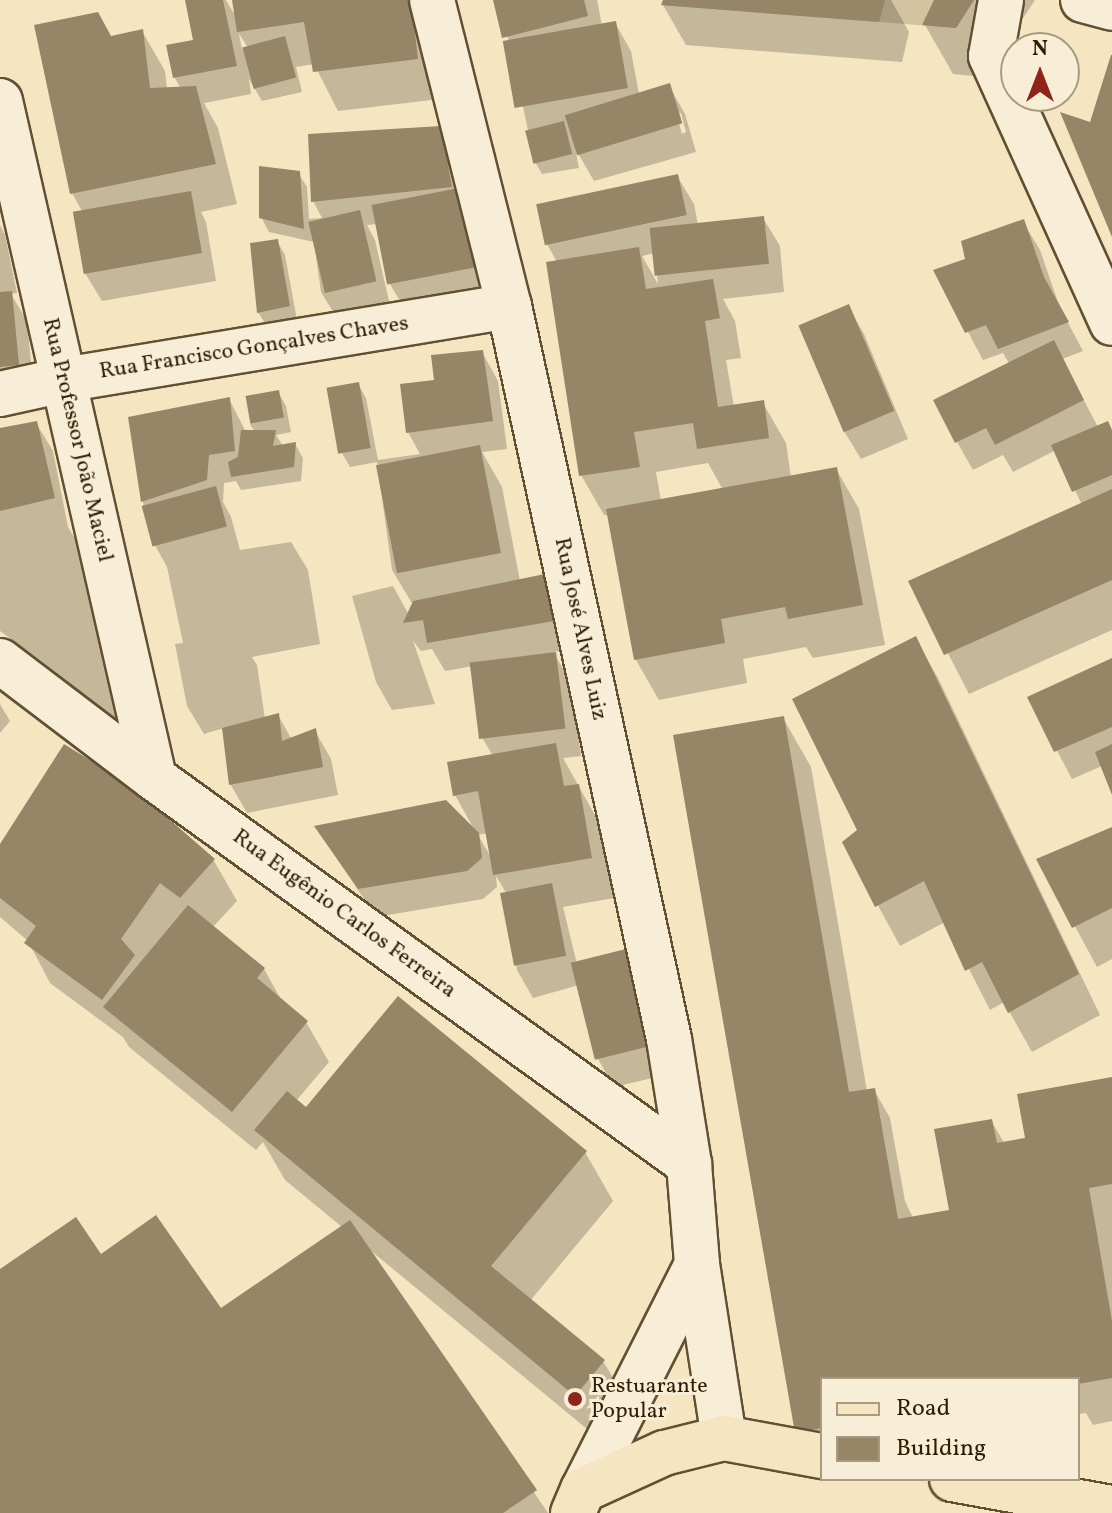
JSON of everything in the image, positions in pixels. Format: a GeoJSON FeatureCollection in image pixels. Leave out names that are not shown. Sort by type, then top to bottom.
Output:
{"type":"FeatureCollection","features":[{"type":"Feature","properties":{"kind":"main road"},"geometry":{"type":"LineString","coordinates":[[578,1501],[664,1453],[724,1438],[820,1456]]}},
{"type":"Feature","properties":{"kind":"main road"},"geometry":{"type":"LineString","coordinates":[[963,1481],[1112,1508]]}},
{"type":"Feature","properties":{"kind":"street","name":"Rua José Alves Luiz"},"geometry":{"type":"LineString","coordinates":[[432,0],[509,306],[669,1039],[689,1164],[697,1264],[724,1438]]}},
{"type":"Feature","properties":{"kind":"street"},"geometry":{"type":"LineString","coordinates":[[1001,0],[991,56],[1112,323]]}},
{"type":"Feature","properties":{"kind":"street"},"geometry":{"type":"LineString","coordinates":[[1083,0],[1112,8]]}},
{"type":"Feature","properties":{"kind":"street","name":"Rua Professor João Maciel"},"geometry":{"type":"LineString","coordinates":[[0,101],[154,778]]}},
{"type":"Feature","properties":{"kind":"street","name":"Rua Francisco Gonçalves Chaves"},"geometry":{"type":"LineString","coordinates":[[0,394],[63,380],[509,306]]}},
{"type":"Feature","properties":{"kind":"street","name":"Rua Eugênio Carlos Ferreira"},"geometry":{"type":"LineString","coordinates":[[0,661],[154,778],[689,1164]]}},
{"type":"Feature","properties":{"kind":"street"},"geometry":{"type":"LineString","coordinates":[[578,1501],[697,1264]]}},
{"type":"Feature","properties":{"kind":"shaded area"},"geometry":{"type":"Polygon","coordinates":[[[663,0],[974,0],[956,28],[661,5],[663,0]]]}},
{"type":"Feature","properties":{"kind":"building"},"geometry":{"type":"Polygon","coordinates":[[[185,0],[223,0],[237,66],[173,78],[166,45],[193,40],[185,0]]]}},
{"type":"Feature","properties":{"kind":"building"},"geometry":{"type":"Polygon","coordinates":[[[232,0],[411,0],[418,59],[313,72],[304,22],[237,32],[232,0]]]}},
{"type":"Feature","properties":{"kind":"building"},"geometry":{"type":"Polygon","coordinates":[[[493,0],[584,0],[588,16],[502,38],[493,0]]]}},
{"type":"Feature","properties":{"kind":"building"},"geometry":{"type":"Polygon","coordinates":[[[663,0],[885,0],[879,22],[661,5],[663,0]]]}},
{"type":"Feature","properties":{"kind":"building"},"geometry":{"type":"Polygon","coordinates":[[[934,0],[974,0],[956,28],[922,25],[934,0]]]}},
{"type":"Feature","properties":{"kind":"building"},"geometry":{"type":"Polygon","coordinates":[[[98,12],[111,36],[143,29],[150,88],[196,86],[216,164],[70,194],[34,25],[98,12]]]}},
{"type":"Feature","properties":{"kind":"building"},"geometry":{"type":"Polygon","coordinates":[[[616,21],[628,88],[515,108],[503,41],[616,21]]]}},
{"type":"Feature","properties":{"kind":"building"},"geometry":{"type":"Polygon","coordinates":[[[285,36],[296,78],[254,89],[242,47],[285,36]]]}},
{"type":"Feature","properties":{"kind":"building"},"geometry":{"type":"Polygon","coordinates":[[[1112,55],[1112,237],[1060,112],[1090,122],[1112,55]]]}},
{"type":"Feature","properties":{"kind":"building"},"geometry":{"type":"Polygon","coordinates":[[[670,83],[682,123],[577,155],[565,115],[670,83]]]}},
{"type":"Feature","properties":{"kind":"building"},"geometry":{"type":"Polygon","coordinates":[[[564,121],[572,154],[533,164],[525,131],[564,121]]]}},
{"type":"Feature","properties":{"kind":"building"},"geometry":{"type":"Polygon","coordinates":[[[441,126],[452,187],[311,202],[308,134],[441,126]]]}},
{"type":"Feature","properties":{"kind":"building"},"geometry":{"type":"Polygon","coordinates":[[[259,166],[300,171],[304,229],[259,218],[259,166]]]}},
{"type":"Feature","properties":{"kind":"building"},"geometry":{"type":"Polygon","coordinates":[[[678,174],[687,215],[545,245],[536,204],[678,174]]]}},
{"type":"Feature","properties":{"kind":"building"},"geometry":{"type":"Polygon","coordinates":[[[459,188],[474,268],[387,284],[372,205],[459,188]]]}},
{"type":"Feature","properties":{"kind":"building"},"geometry":{"type":"Polygon","coordinates":[[[191,191],[202,253],[84,274],[73,212],[191,191]]]}},
{"type":"Feature","properties":{"kind":"building"},"geometry":{"type":"Polygon","coordinates":[[[360,210],[376,281],[325,293],[308,222],[360,210]]]}},
{"type":"Feature","properties":{"kind":"building"},"geometry":{"type":"Polygon","coordinates":[[[764,216],[769,264],[655,276],[650,228],[764,216]]]}},
{"type":"Feature","properties":{"kind":"building"},"geometry":{"type":"Polygon","coordinates":[[[1024,219],[1044,277],[1069,322],[998,349],[986,325],[965,333],[933,270],[965,259],[961,241],[1024,219]]]}},
{"type":"Feature","properties":{"kind":"building"},"geometry":{"type":"Polygon","coordinates":[[[278,239],[290,306],[257,313],[250,243],[278,239]]]}},
{"type":"Feature","properties":{"kind":"building"},"geometry":{"type":"Polygon","coordinates":[[[639,247],[646,289],[713,279],[720,318],[705,321],[718,407],[764,400],[769,438],[697,449],[693,423],[634,432],[640,467],[579,476],[546,262],[639,247]]]}},
{"type":"Feature","properties":{"kind":"building"},"geometry":{"type":"Polygon","coordinates":[[[12,291],[19,365],[0,367],[0,292],[12,291]]]}},
{"type":"Feature","properties":{"kind":"building"},"geometry":{"type":"Polygon","coordinates":[[[849,304],[894,411],[844,432],[798,325],[849,304]]]}},
{"type":"Feature","properties":{"kind":"building"},"geometry":{"type":"Polygon","coordinates":[[[1054,340],[1084,400],[995,445],[986,428],[955,443],[933,400],[1054,340]]]}},
{"type":"Feature","properties":{"kind":"building"},"geometry":{"type":"Polygon","coordinates":[[[483,350],[493,421],[406,433],[400,384],[434,380],[431,355],[483,350]]]}},
{"type":"Feature","properties":{"kind":"building"},"geometry":{"type":"Polygon","coordinates":[[[359,382],[371,448],[338,454],[327,388],[359,382]]]}},
{"type":"Feature","properties":{"kind":"building"},"geometry":{"type":"Polygon","coordinates":[[[279,390],[284,418],[250,423],[246,396],[279,390]]]}},
{"type":"Feature","properties":{"kind":"building"},"geometry":{"type":"Polygon","coordinates":[[[230,397],[235,451],[209,455],[207,480],[141,502],[128,417],[230,397]]]}},
{"type":"Feature","properties":{"kind":"building"},"geometry":{"type":"Polygon","coordinates":[[[37,421],[55,498],[0,511],[0,428],[37,421]]]}},
{"type":"Feature","properties":{"kind":"building"},"geometry":{"type":"Polygon","coordinates":[[[1108,421],[1112,430],[1112,475],[1072,492],[1051,445],[1108,421]]]}},
{"type":"Feature","properties":{"kind":"building"},"geometry":{"type":"Polygon","coordinates":[[[241,430],[276,430],[273,446],[296,442],[294,467],[231,477],[228,462],[238,457],[241,430]]]}},
{"type":"Feature","properties":{"kind":"building"},"geometry":{"type":"Polygon","coordinates":[[[480,445],[501,553],[397,573],[376,465],[480,445]]]}},
{"type":"Feature","properties":{"kind":"building"},"geometry":{"type":"Polygon","coordinates":[[[837,467],[863,605],[788,619],[785,607],[721,619],[725,643],[634,660],[606,509],[837,467]]]}},
{"type":"Feature","properties":{"kind":"building"},"geometry":{"type":"Polygon","coordinates":[[[216,486],[227,527],[152,546],[142,506],[216,486]]]}},
{"type":"Feature","properties":{"kind":"building"},"geometry":{"type":"Polygon","coordinates":[[[1112,489],[1112,580],[944,655],[908,581],[1112,489]]]}},
{"type":"Feature","properties":{"kind":"building"},"geometry":{"type":"Polygon","coordinates":[[[545,574],[554,621],[427,643],[423,620],[403,623],[413,601],[545,574]]]}},
{"type":"Feature","properties":{"kind":"building"},"geometry":{"type":"Polygon","coordinates":[[[916,636],[1079,974],[1008,1013],[982,962],[965,971],[924,881],[875,907],[842,842],[857,830],[792,699],[916,636]]]}},
{"type":"Feature","properties":{"kind":"building"},"geometry":{"type":"Polygon","coordinates":[[[556,652],[565,728],[479,739],[470,663],[556,652]]]}},
{"type":"Feature","properties":{"kind":"building"},"geometry":{"type":"Polygon","coordinates":[[[1112,658],[1112,727],[1054,752],[1027,697],[1112,658]]]}},
{"type":"Feature","properties":{"kind":"building"},"geometry":{"type":"Polygon","coordinates":[[[279,713],[282,741],[316,728],[323,767],[229,785],[222,728],[279,713]]]}},
{"type":"Feature","properties":{"kind":"building"},"geometry":{"type":"Polygon","coordinates":[[[784,716],[849,1092],[875,1088],[898,1219],[949,1210],[934,1129],[992,1119],[997,1143],[1025,1138],[1017,1094],[1112,1077],[1112,1184],[1089,1188],[1112,1321],[1112,1378],[1080,1384],[1080,1377],[820,1377],[820,1428],[795,1433],[673,735],[784,716]]]}},
{"type":"Feature","properties":{"kind":"building"},"geometry":{"type":"Polygon","coordinates":[[[556,743],[564,786],[579,784],[592,858],[493,875],[478,791],[453,796],[447,762],[556,743]]]}},
{"type":"Feature","properties":{"kind":"building"},"geometry":{"type":"Polygon","coordinates":[[[64,744],[131,786],[215,859],[180,898],[160,883],[121,939],[135,955],[102,1000],[24,943],[36,926],[0,898],[0,844],[64,744]]]}},
{"type":"Feature","properties":{"kind":"building"},"geometry":{"type":"Polygon","coordinates":[[[1112,744],[1112,795],[1095,752],[1112,744]]]}},
{"type":"Feature","properties":{"kind":"building"},"geometry":{"type":"Polygon","coordinates":[[[446,800],[479,833],[482,858],[467,871],[358,889],[314,826],[446,800]]]}},
{"type":"Feature","properties":{"kind":"building"},"geometry":{"type":"Polygon","coordinates":[[[1112,827],[1112,908],[1072,928],[1036,859],[1112,827]]]}},
{"type":"Feature","properties":{"kind":"building"},"geometry":{"type":"Polygon","coordinates":[[[552,883],[566,956],[514,966],[500,893],[552,883]]]}},
{"type":"Feature","properties":{"kind":"building"},"geometry":{"type":"Polygon","coordinates":[[[188,905],[265,968],[257,978],[308,1021],[232,1112],[103,1007],[188,905]]]}},
{"type":"Feature","properties":{"kind":"building"},"geometry":{"type":"Polygon","coordinates":[[[626,949],[650,1046],[595,1060],[571,963],[626,949]]]}},
{"type":"Feature","properties":{"kind":"building"},"geometry":{"type":"Polygon","coordinates":[[[398,996],[587,1151],[491,1266],[605,1360],[575,1396],[254,1130],[287,1091],[306,1107],[398,996]]]}},
{"type":"Feature","properties":{"kind":"building"},"geometry":{"type":"Polygon","coordinates":[[[156,1215],[221,1308],[350,1220],[537,1490],[503,1513],[0,1513],[0,1269],[76,1217],[101,1254],[156,1215]]]}},
{"type":"Feature","properties":{"kind":"place","name":"Restuarante Popular"},"geometry":{"type":"Point","coordinates":[575,1399]}}]}
